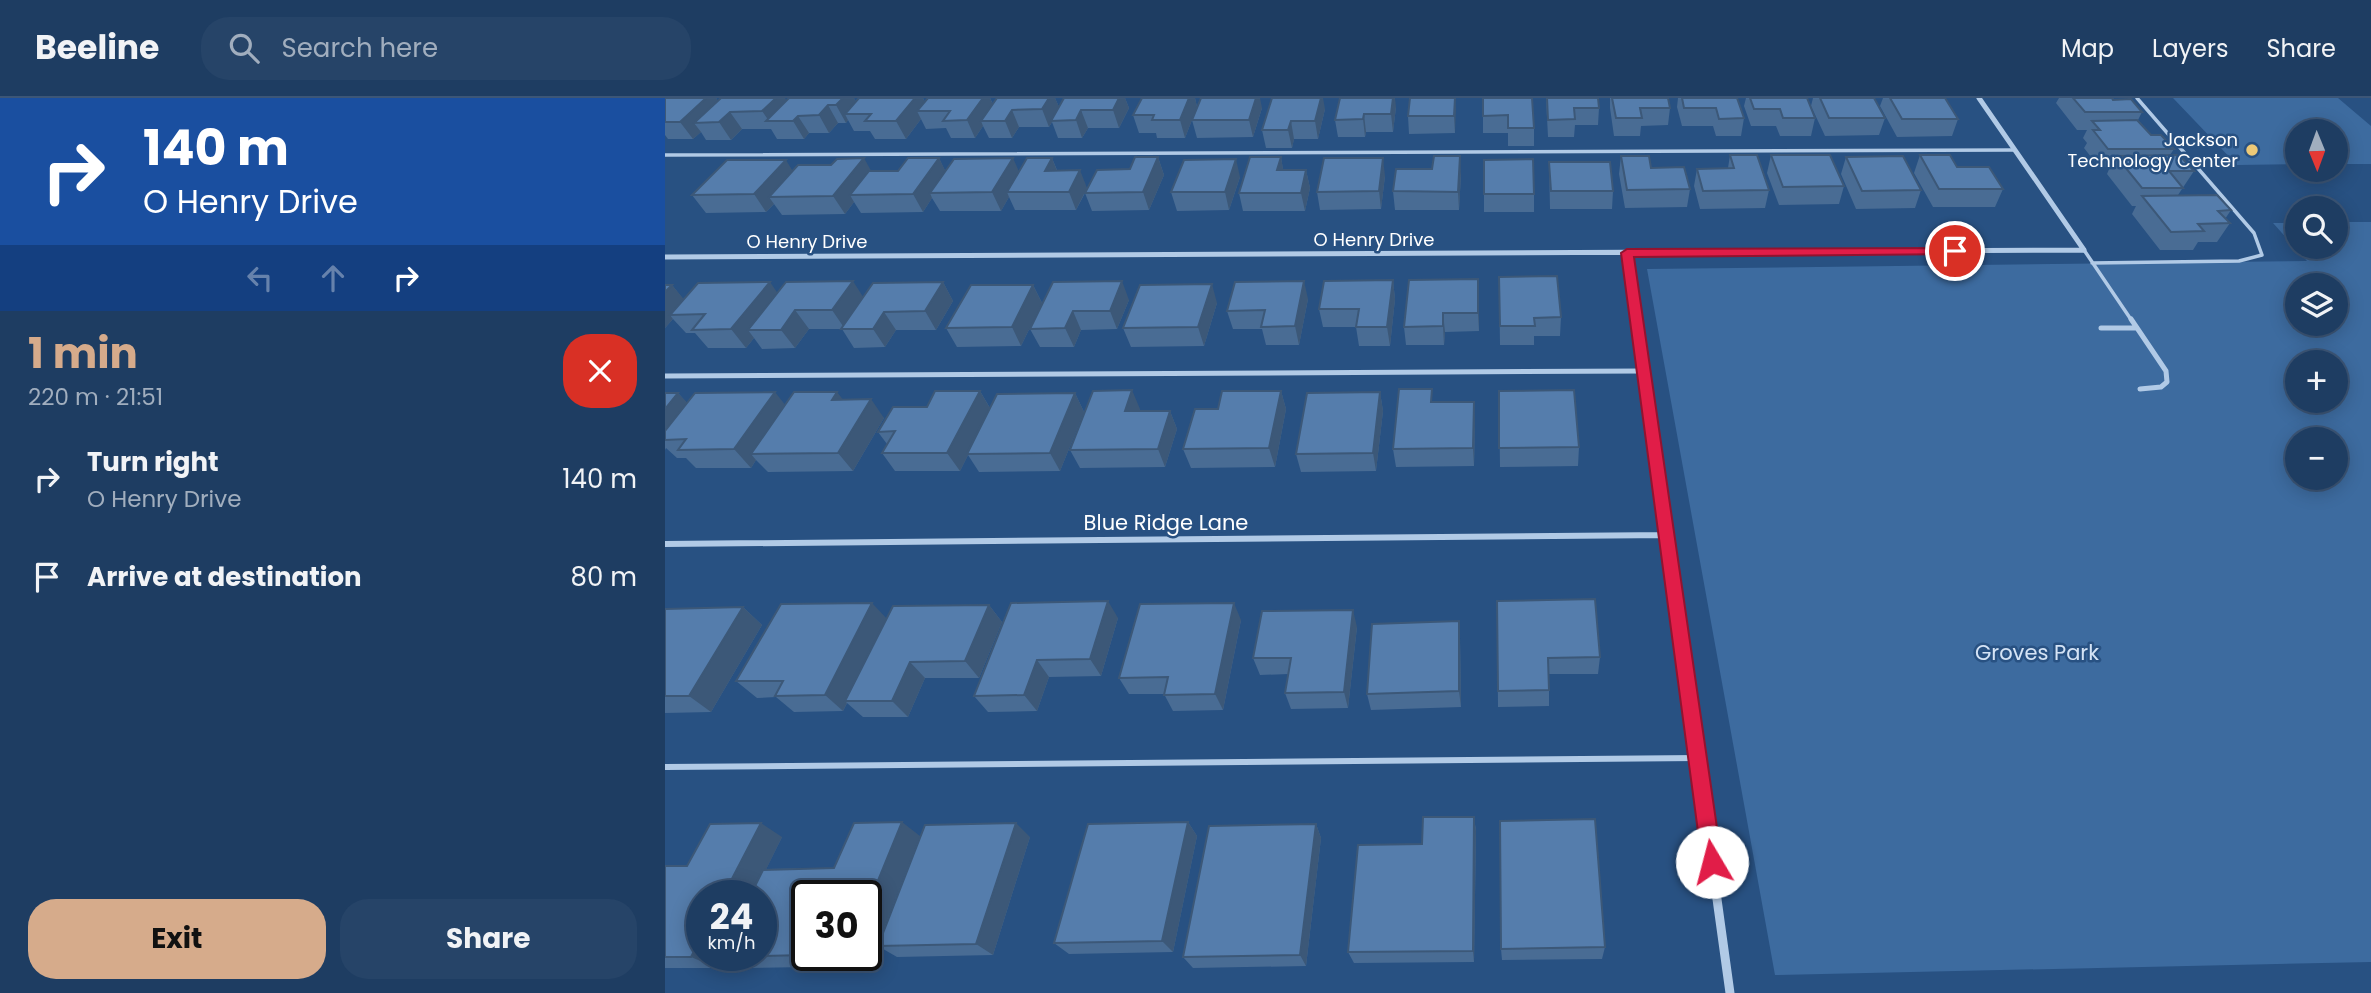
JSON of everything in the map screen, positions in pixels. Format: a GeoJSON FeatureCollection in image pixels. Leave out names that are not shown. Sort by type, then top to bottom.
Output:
{"type":"FeatureCollection","features":[{"type":"Feature","properties":{"kind":"street"},"geometry":{"type":"LineString","coordinates":[[1979,98],[2084,250]]}},
{"type":"Feature","properties":{"kind":"street","name":"O Henry Drive"},"geometry":{"type":"LineString","coordinates":[[665,257],[2084,250]]}},
{"type":"Feature","properties":{"kind":"street"},"geometry":{"type":"LineString","coordinates":[[1627,253],[1730,993]]}},
{"type":"Feature","properties":{"kind":"street","name":"Blue Ridge Lane"},"geometry":{"type":"LineString","coordinates":[[665,544],[1668,535]]}},
{"type":"Feature","properties":{"kind":"lane"},"geometry":{"type":"LineString","coordinates":[[2092,263],[2239,261],[2262,256],[2254,233],[2137,98]]}},
{"type":"Feature","properties":{"kind":"lane"},"geometry":{"type":"LineString","coordinates":[[665,155],[2014,149]]}},
{"type":"Feature","properties":{"kind":"lane"},"geometry":{"type":"LineString","coordinates":[[2084,250],[2166,371],[2167,382],[2161,387],[2140,389]]}},
{"type":"Feature","properties":{"kind":"lane"},"geometry":{"type":"LineString","coordinates":[[2101,328],[2137,328]]}},
{"type":"Feature","properties":{"kind":"lane"},"geometry":{"type":"LineString","coordinates":[[665,376],[1644,371]]}},
{"type":"Feature","properties":{"kind":"lane"},"geometry":{"type":"LineString","coordinates":[[665,767],[1698,758]]}},
{"type":"Feature","properties":{"kind":"green space"},"geometry":{"type":"Polygon","coordinates":[[[2173,98],[2338,98],[2371,126],[2371,164],[2349,164],[2349,119],[2285,119],[2285,164],[2237,165],[2173,98]]]}},
{"type":"Feature","properties":{"kind":"green space","name":"Groves Park"},"geometry":{"type":"Polygon","coordinates":[[[2348,222],[2371,222],[2371,962],[1775,975],[1647,269],[2307,261],[2305,259],[2348,259],[2348,222]]]}},
{"type":"Feature","properties":{"kind":"green space","name":"Groves Park"},"geometry":{"type":"Polygon","coordinates":[[[2273,223],[2285,223],[2285,236],[2273,223]]]}},
{"type":"Feature","properties":{"kind":"building"},"geometry":{"type":"Polygon","coordinates":[[[665,98],[706,98],[680,122],[665,122],[665,98]]]}},
{"type":"Feature","properties":{"kind":"building"},"geometry":{"type":"Polygon","coordinates":[[[721,98],[776,98],[762,111],[730,112],[719,122],[694,123],[721,98]]]}},
{"type":"Feature","properties":{"kind":"building"},"geometry":{"type":"Polygon","coordinates":[[[789,98],[843,98],[836,105],[828,105],[819,115],[798,116],[793,121],[766,121],[789,98]]]}},
{"type":"Feature","properties":{"kind":"building"},"geometry":{"type":"Polygon","coordinates":[[[859,98],[915,98],[896,121],[865,121],[871,114],[845,114],[859,98]]]}},
{"type":"Feature","properties":{"kind":"building"},"geometry":{"type":"Polygon","coordinates":[[[928,98],[983,98],[967,120],[943,121],[950,111],[917,111],[928,98]]]}},
{"type":"Feature","properties":{"kind":"building"},"geometry":{"type":"Polygon","coordinates":[[[997,98],[1049,98],[1042,109],[1012,110],[1005,121],[981,121],[997,98]]]}},
{"type":"Feature","properties":{"kind":"building"},"geometry":{"type":"Polygon","coordinates":[[[1064,98],[1119,98],[1113,110],[1081,110],[1076,120],[1051,121],[1064,98]]]}},
{"type":"Feature","properties":{"kind":"building"},"geometry":{"type":"Polygon","coordinates":[[[1142,98],[1189,98],[1180,120],[1152,120],[1154,115],[1133,115],[1142,98]]]}},
{"type":"Feature","properties":{"kind":"building"},"geometry":{"type":"Polygon","coordinates":[[[1201,98],[1256,98],[1249,120],[1192,120],[1201,98]]]}},
{"type":"Feature","properties":{"kind":"building"},"geometry":{"type":"Polygon","coordinates":[[[1272,98],[1321,98],[1315,121],[1291,121],[1288,130],[1262,130],[1272,98]]]}},
{"type":"Feature","properties":{"kind":"building"},"geometry":{"type":"Polygon","coordinates":[[[1340,98],[1393,98],[1391,114],[1364,114],[1363,119],[1335,120],[1340,98]]]}},
{"type":"Feature","properties":{"kind":"building"},"geometry":{"type":"Polygon","coordinates":[[[1410,98],[1455,98],[1454,116],[1408,116],[1410,98]]]}},
{"type":"Feature","properties":{"kind":"building"},"geometry":{"type":"Polygon","coordinates":[[[1483,98],[1532,98],[1534,128],[1508,128],[1508,115],[1483,116],[1483,98]]]}},
{"type":"Feature","properties":{"kind":"building"},"geometry":{"type":"Polygon","coordinates":[[[1547,98],[1598,98],[1599,108],[1574,108],[1575,119],[1548,120],[1547,98]]]}},
{"type":"Feature","properties":{"kind":"building"},"geometry":{"type":"Polygon","coordinates":[[[1612,98],[1668,98],[1670,108],[1640,108],[1642,118],[1616,118],[1612,98]]]}},
{"type":"Feature","properties":{"kind":"building"},"geometry":{"type":"Polygon","coordinates":[[[1682,98],[1737,98],[1744,118],[1719,119],[1716,108],[1684,108],[1682,98]]]}},
{"type":"Feature","properties":{"kind":"building"},"geometry":{"type":"Polygon","coordinates":[[[1750,98],[1807,98],[1815,118],[1783,118],[1780,109],[1754,109],[1750,98]]]}},
{"type":"Feature","properties":{"kind":"building"},"geometry":{"type":"Polygon","coordinates":[[[1820,98],[1874,98],[1885,118],[1829,118],[1820,98]]]}},
{"type":"Feature","properties":{"kind":"building"},"geometry":{"type":"Polygon","coordinates":[[[1890,98],[1945,98],[1958,119],[1902,119],[1890,98]]]}},
{"type":"Feature","properties":{"kind":"building"},"geometry":{"type":"Polygon","coordinates":[[[2073,98],[2131,99],[2142,112],[2085,112],[2073,98]]]}},
{"type":"Feature","properties":{"kind":"building"},"geometry":{"type":"Polygon","coordinates":[[[2137,120],[2151,135],[2161,135],[2174,149],[2108,149],[2093,130],[2100,130],[2092,121],[2137,120]]]}},
{"type":"Feature","properties":{"kind":"building"},"geometry":{"type":"Polygon","coordinates":[[[1730,155],[1757,155],[1769,190],[1703,191],[1697,169],[1734,168],[1730,155]]]}},
{"type":"Feature","properties":{"kind":"building"},"geometry":{"type":"Polygon","coordinates":[[[1771,155],[1830,155],[1844,186],[1783,187],[1771,155]]]}},
{"type":"Feature","properties":{"kind":"building"},"geometry":{"type":"Polygon","coordinates":[[[1920,155],[1950,155],[1957,167],[1989,167],[2003,189],[1939,189],[1920,155]]]}},
{"type":"Feature","properties":{"kind":"building"},"geometry":{"type":"Polygon","coordinates":[[[2179,155],[2194,171],[2169,171],[2183,188],[2142,188],[2116,156],[2179,155]]]}},
{"type":"Feature","properties":{"kind":"building"},"geometry":{"type":"Polygon","coordinates":[[[1434,156],[1460,156],[1458,192],[1393,191],[1396,169],[1432,169],[1434,156]]]}},
{"type":"Feature","properties":{"kind":"building"},"geometry":{"type":"Polygon","coordinates":[[[1621,156],[1649,156],[1651,168],[1684,167],[1690,189],[1627,190],[1621,156]]]}},
{"type":"Feature","properties":{"kind":"building"},"geometry":{"type":"Polygon","coordinates":[[[1903,156],[1921,190],[1862,191],[1846,157],[1903,156]]]}},
{"type":"Feature","properties":{"kind":"building"},"geometry":{"type":"Polygon","coordinates":[[[1135,157],[1158,157],[1143,192],[1085,193],[1097,170],[1130,169],[1135,157]]]}},
{"type":"Feature","properties":{"kind":"building"},"geometry":{"type":"Polygon","coordinates":[[[1250,157],[1281,157],[1277,170],[1306,170],[1301,193],[1239,193],[1250,157]]]}},
{"type":"Feature","properties":{"kind":"building"},"geometry":{"type":"Polygon","coordinates":[[[864,158],[833,196],[769,197],[798,165],[831,165],[837,159],[864,158]]]}},
{"type":"Feature","properties":{"kind":"building"},"geometry":{"type":"Polygon","coordinates":[[[908,158],[939,158],[913,194],[850,195],[869,171],[898,171],[908,158]]]}},
{"type":"Feature","properties":{"kind":"building"},"geometry":{"type":"Polygon","coordinates":[[[1013,158],[992,192],[930,193],[954,159],[1013,158]]]}},
{"type":"Feature","properties":{"kind":"building"},"geometry":{"type":"Polygon","coordinates":[[[1027,158],[1052,158],[1045,171],[1080,170],[1069,192],[1007,192],[1027,158]]]}},
{"type":"Feature","properties":{"kind":"building"},"geometry":{"type":"Polygon","coordinates":[[[1324,158],[1383,158],[1379,191],[1317,192],[1324,158]]]}},
{"type":"Feature","properties":{"kind":"building"},"geometry":{"type":"Polygon","coordinates":[[[1236,159],[1225,192],[1171,192],[1184,160],[1236,159]]]}},
{"type":"Feature","properties":{"kind":"building"},"geometry":{"type":"Polygon","coordinates":[[[1533,159],[1534,194],[1484,194],[1484,160],[1533,159]]]}},
{"type":"Feature","properties":{"kind":"building"},"geometry":{"type":"Polygon","coordinates":[[[727,160],[786,160],[754,194],[692,195],[727,160]]]}},
{"type":"Feature","properties":{"kind":"building"},"geometry":{"type":"Polygon","coordinates":[[[1549,162],[1610,162],[1613,191],[1551,191],[1549,162]]]}},
{"type":"Feature","properties":{"kind":"building"},"geometry":{"type":"Polygon","coordinates":[[[2217,195],[2231,210],[2218,211],[2230,223],[2198,224],[2204,231],[2171,232],[2142,196],[2217,195]]]}},
{"type":"Feature","properties":{"kind":"building"},"geometry":{"type":"Polygon","coordinates":[[[1557,276],[1561,317],[1534,318],[1535,326],[1500,326],[1499,277],[1557,276]]]}},
{"type":"Feature","properties":{"kind":"building"},"geometry":{"type":"Polygon","coordinates":[[[1478,279],[1478,313],[1443,313],[1443,326],[1404,327],[1409,280],[1478,279]]]}},
{"type":"Feature","properties":{"kind":"building"},"geometry":{"type":"Polygon","coordinates":[[[1393,280],[1387,327],[1356,327],[1359,309],[1319,309],[1324,281],[1393,280]]]}},
{"type":"Feature","properties":{"kind":"building"},"geometry":{"type":"Polygon","coordinates":[[[853,281],[832,310],[795,310],[781,330],[748,330],[786,282],[853,281]]]}},
{"type":"Feature","properties":{"kind":"building"},"geometry":{"type":"Polygon","coordinates":[[[1122,281],[1110,311],[1073,311],[1065,328],[1030,329],[1053,282],[1122,281]]]}},
{"type":"Feature","properties":{"kind":"building"},"geometry":{"type":"Polygon","coordinates":[[[1304,281],[1295,326],[1261,327],[1265,310],[1227,311],[1235,282],[1304,281]]]}},
{"type":"Feature","properties":{"kind":"building"},"geometry":{"type":"Polygon","coordinates":[[[770,282],[731,329],[692,330],[705,314],[670,315],[698,283],[770,282]]]}},
{"type":"Feature","properties":{"kind":"building"},"geometry":{"type":"Polygon","coordinates":[[[943,282],[925,311],[884,312],[873,329],[841,329],[873,283],[943,282]]]}},
{"type":"Feature","properties":{"kind":"building"},"geometry":{"type":"Polygon","coordinates":[[[1212,284],[1198,327],[1123,328],[1140,285],[1212,284]]]}},
{"type":"Feature","properties":{"kind":"building"},"geometry":{"type":"Polygon","coordinates":[[[971,285],[1033,285],[1012,327],[946,328],[971,285]]]}},
{"type":"Feature","properties":{"kind":"building"},"geometry":{"type":"Polygon","coordinates":[[[1399,389],[1432,389],[1431,402],[1474,402],[1473,448],[1393,449],[1399,389]]]}},
{"type":"Feature","properties":{"kind":"building"},"geometry":{"type":"Polygon","coordinates":[[[1132,390],[1125,411],[1170,411],[1158,449],[1070,450],[1093,391],[1132,390]]]}},
{"type":"Feature","properties":{"kind":"building"},"geometry":{"type":"Polygon","coordinates":[[[1574,390],[1579,447],[1499,448],[1499,391],[1574,390]]]}},
{"type":"Feature","properties":{"kind":"building"},"geometry":{"type":"Polygon","coordinates":[[[935,391],[980,391],[947,453],[882,453],[895,431],[878,432],[893,407],[927,407],[935,391]]]}},
{"type":"Feature","properties":{"kind":"building"},"geometry":{"type":"Polygon","coordinates":[[[1222,391],[1281,391],[1269,448],[1183,449],[1195,409],[1218,409],[1222,391]]]}},
{"type":"Feature","properties":{"kind":"building"},"geometry":{"type":"Polygon","coordinates":[[[775,392],[734,449],[678,450],[686,439],[665,440],[665,431],[695,393],[775,392]]]}},
{"type":"Feature","properties":{"kind":"building"},"geometry":{"type":"Polygon","coordinates":[[[794,392],[837,392],[832,400],[871,399],[838,453],[751,454],[794,392]]]}},
{"type":"Feature","properties":{"kind":"building"},"geometry":{"type":"Polygon","coordinates":[[[1380,392],[1373,453],[1296,454],[1307,393],[1380,392]]]}},
{"type":"Feature","properties":{"kind":"building"},"geometry":{"type":"Polygon","coordinates":[[[665,393],[678,393],[665,409],[665,393]]]}},
{"type":"Feature","properties":{"kind":"building"},"geometry":{"type":"Polygon","coordinates":[[[1075,393],[1050,453],[967,454],[997,394],[1075,393]]]}},
{"type":"Feature","properties":{"kind":"building"},"geometry":{"type":"Polygon","coordinates":[[[1595,599],[1600,657],[1548,658],[1549,690],[1498,691],[1497,601],[1595,599]]]}},
{"type":"Feature","properties":{"kind":"building"},"geometry":{"type":"Polygon","coordinates":[[[1108,601],[1090,659],[1037,660],[1024,695],[974,696],[1011,603],[1108,601]]]}},
{"type":"Feature","properties":{"kind":"building"},"geometry":{"type":"Polygon","coordinates":[[[872,603],[825,695],[775,696],[783,681],[736,681],[781,604],[872,603]]]}},
{"type":"Feature","properties":{"kind":"building"},"geometry":{"type":"Polygon","coordinates":[[[1234,603],[1215,694],[1164,695],[1168,677],[1119,678],[1140,604],[1234,603]]]}},
{"type":"Feature","properties":{"kind":"building"},"geometry":{"type":"Polygon","coordinates":[[[989,605],[965,661],[910,662],[892,701],[845,701],[893,606],[989,605]]]}},
{"type":"Feature","properties":{"kind":"building"},"geometry":{"type":"Polygon","coordinates":[[[743,607],[689,696],[665,696],[665,609],[743,607]]]}},
{"type":"Feature","properties":{"kind":"building"},"geometry":{"type":"Polygon","coordinates":[[[1353,610],[1344,692],[1285,693],[1291,658],[1253,658],[1262,611],[1353,610]]]}},
{"type":"Feature","properties":{"kind":"building"},"geometry":{"type":"Polygon","coordinates":[[[1459,621],[1459,691],[1367,694],[1372,624],[1459,621]]]}},
{"type":"Feature","properties":{"kind":"building"},"geometry":{"type":"Polygon","coordinates":[[[1423,817],[1474,817],[1473,951],[1348,952],[1358,845],[1422,844],[1423,817]]]}},
{"type":"Feature","properties":{"kind":"building"},"geometry":{"type":"Polygon","coordinates":[[[1595,819],[1605,947],[1501,949],[1500,821],[1595,819]]]}},
{"type":"Feature","properties":{"kind":"building"},"geometry":{"type":"Polygon","coordinates":[[[902,822],[878,880],[791,880],[791,955],[777,956],[777,880],[758,880],[763,870],[834,868],[854,823],[902,822]]]}},
{"type":"Feature","properties":{"kind":"building"},"geometry":{"type":"Polygon","coordinates":[[[1188,822],[1162,941],[1054,943],[1088,824],[1188,822]]]}},
{"type":"Feature","properties":{"kind":"building"},"geometry":{"type":"Polygon","coordinates":[[[761,823],[731,880],[686,880],[686,957],[665,957],[665,866],[687,866],[710,824],[761,823]]]}},
{"type":"Feature","properties":{"kind":"building"},"geometry":{"type":"Polygon","coordinates":[[[1016,823],[976,944],[882,946],[882,936],[925,825],[1016,823]]]}},
{"type":"Feature","properties":{"kind":"building"},"geometry":{"type":"Polygon","coordinates":[[[1316,824],[1300,955],[1183,957],[1209,826],[1316,824]]]}},
{"type":"Feature","properties":{"kind":"place","name":"Jackson Technology Center"},"geometry":{"type":"Point","coordinates":[2252,150]}},
{"type":"Feature","properties":{"kind":"route"},"geometry":{"type":"LineString","coordinates":[[1712,862],[1627,253],[1955,251]]}}]}
